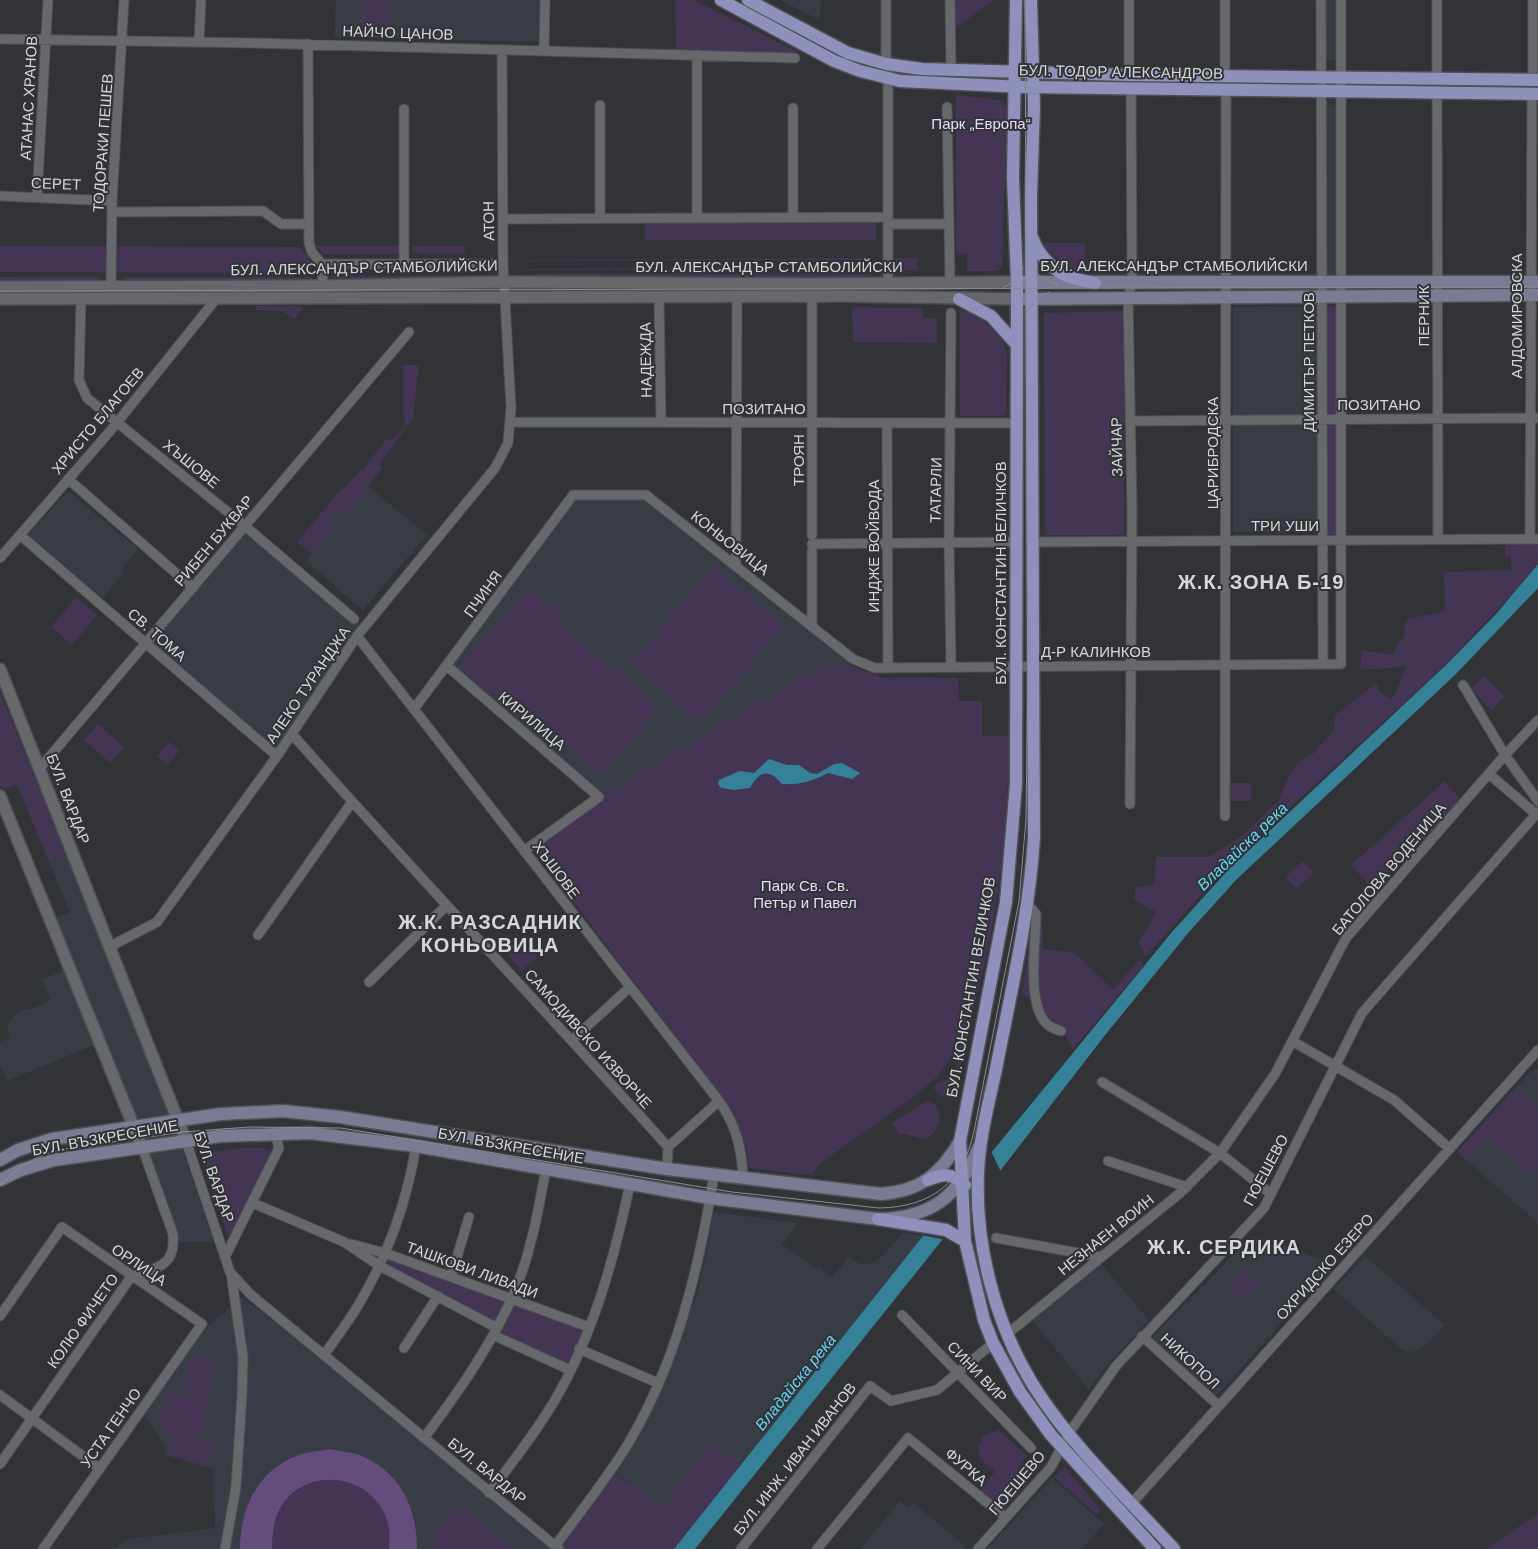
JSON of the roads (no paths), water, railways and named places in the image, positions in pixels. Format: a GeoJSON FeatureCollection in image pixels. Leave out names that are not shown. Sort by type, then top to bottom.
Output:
{"type":"FeatureCollection","features":[{"type":"Feature","properties":{"kind":"main road","name":"БУЛ. ТОДОР АЛЕКСАНДРОВ"},"geometry":{"type":"LineString","coordinates":[[721,0],[834,61],[888,78],[932,84],[1131,89],[1535,94]]}},
{"type":"Feature","properties":{"kind":"main road","name":"БУЛ. ТОДОР АЛЕКСАНДРОВ"},"geometry":{"type":"LineString","coordinates":[[748,0],[848,53],[886,64],[951,70],[1015,72],[1535,80]]}},
{"type":"Feature","properties":{"kind":"main road","name":"БУЛ. КОНСТАНТИН ВЕЛИЧКОВ"},"geometry":{"type":"LineString","coordinates":[[1016,0],[1013,178],[1018,282],[1016,799],[1006,902],[960,1141],[965,1241],[977,1298],[993,1343],[1020,1392],[1062,1447],[1155,1549]]}},
{"type":"Feature","properties":{"kind":"main road"},"geometry":{"type":"LineString","coordinates":[[1031,0],[1033,72],[1032,299],[1036,857],[982,1139],[978,1174],[980,1216],[992,1289],[1006,1335],[1032,1385],[1069,1434],[1174,1549]]}},
{"type":"Feature","properties":{"kind":"main road"},"geometry":{"type":"LineString","coordinates":[[1032,236],[1043,256],[1060,272],[1067,276],[1094,283]]}},
{"type":"Feature","properties":{"kind":"main road","name":"БУЛ. АЛЕКСАНДЪР СТАМБОЛИЙСКИ"},"geometry":{"type":"LineString","coordinates":[[1018,282],[1535,282]]}},
{"type":"Feature","properties":{"kind":"main road","name":"БУЛ. АЛЕКСАНДЪР СТАМБОЛИЙСКИ"},"geometry":{"type":"LineString","coordinates":[[1018,299],[1535,295]]}},
{"type":"Feature","properties":{"kind":"main road"},"geometry":{"type":"LineString","coordinates":[[959,299],[991,316],[1017,345]]}},
{"type":"Feature","properties":{"kind":"main road","name":"БУЛ. ВЪЗКРЕСЕНИЕ"},"geometry":{"type":"LineString","coordinates":[[0,1160],[18,1150],[52,1139],[178,1119],[246,1112],[283,1111],[354,1119],[668,1169],[881,1194],[907,1190],[928,1180],[948,1159],[960,1141]]}},
{"type":"Feature","properties":{"kind":"main road","name":"БУЛ. ВЪЗКРЕСЕНИЕ"},"geometry":{"type":"LineString","coordinates":[[0,1180],[37,1164],[142,1147],[270,1132],[337,1135],[416,1146],[710,1198],[878,1219],[903,1217],[931,1208],[949,1196],[961,1181],[982,1139]]}},
{"type":"Feature","properties":{"kind":"main road"},"geometry":{"type":"LineString","coordinates":[[928,1180],[942,1175],[952,1175],[961,1181],[972,1196],[980,1216]]}},
{"type":"Feature","properties":{"kind":"main road"},"geometry":{"type":"LineString","coordinates":[[878,1219],[946,1230],[955,1233],[965,1241]]}},
{"type":"Feature","properties":{"kind":"street","name":"АТАНАС ХРАНОВ"},"geometry":{"type":"LineString","coordinates":[[37,197],[48,0]]}},
{"type":"Feature","properties":{"kind":"street","name":"ТОДОРАКИ ПЕШЕВ"},"geometry":{"type":"LineString","coordinates":[[111,287],[112,200],[124,0]]}},
{"type":"Feature","properties":{"kind":"street"},"geometry":{"type":"LineString","coordinates":[[199,42],[201,0]]}},
{"type":"Feature","properties":{"kind":"street"},"geometry":{"type":"LineString","coordinates":[[544,51],[545,0]]}},
{"type":"Feature","properties":{"kind":"street"},"geometry":{"type":"LineString","coordinates":[[886,0],[886,64]]}},
{"type":"Feature","properties":{"kind":"street"},"geometry":{"type":"LineString","coordinates":[[950,0],[951,70]]}},
{"type":"Feature","properties":{"kind":"street"},"geometry":{"type":"LineString","coordinates":[[1129,0],[1129,74]]}},
{"type":"Feature","properties":{"kind":"street"},"geometry":{"type":"LineString","coordinates":[[1225,0],[1225,76]]}},
{"type":"Feature","properties":{"kind":"street","name":"ДИМИТЪР ПЕТКОВ"},"geometry":{"type":"LineString","coordinates":[[1321,0],[1323,664]]}},
{"type":"Feature","properties":{"kind":"street"},"geometry":{"type":"LineString","coordinates":[[1341,0],[1342,540]]}},
{"type":"Feature","properties":{"kind":"street"},"geometry":{"type":"LineString","coordinates":[[1437,0],[1437,79]]}},
{"type":"Feature","properties":{"kind":"street"},"geometry":{"type":"LineString","coordinates":[[1533,0],[1535,80]]}},
{"type":"Feature","properties":{"kind":"street","name":"НАЙЧО ЦАНОВ"},"geometry":{"type":"LineString","coordinates":[[0,38],[308,44],[796,58]]}},
{"type":"Feature","properties":{"kind":"street"},"geometry":{"type":"LineString","coordinates":[[308,44],[310,248],[322,264],[323,286]]}},
{"type":"Feature","properties":{"kind":"street","name":"АТОН"},"geometry":{"type":"LineString","coordinates":[[502,50],[502,218],[510,422]]}},
{"type":"Feature","properties":{"kind":"street"},"geometry":{"type":"LineString","coordinates":[[697,55],[697,218]]}},
{"type":"Feature","properties":{"kind":"street"},"geometry":{"type":"LineString","coordinates":[[888,78],[888,284]]}},
{"type":"Feature","properties":{"kind":"street","name":"ЗАЙЧАР"},"geometry":{"type":"LineString","coordinates":[[1130,804],[1132,541],[1128,298],[1132,283],[1131,89]]}},
{"type":"Feature","properties":{"kind":"street","name":"ЦАРИБРОДСКА"},"geometry":{"type":"LineString","coordinates":[[1225,816],[1227,665],[1226,90]]}},
{"type":"Feature","properties":{"kind":"street","name":"ПЕРНИК"},"geometry":{"type":"LineString","coordinates":[[1437,92],[1438,540]]}},
{"type":"Feature","properties":{"kind":"street","name":"АЛДОМИРОВСКА"},"geometry":{"type":"LineString","coordinates":[[1535,94],[1535,539]]}},
{"type":"Feature","properties":{"kind":"street"},"geometry":{"type":"LineString","coordinates":[[600,105],[600,218]]}},
{"type":"Feature","properties":{"kind":"street"},"geometry":{"type":"LineString","coordinates":[[947,107],[950,282]]}},
{"type":"Feature","properties":{"kind":"street"},"geometry":{"type":"LineString","coordinates":[[404,108],[404,264]]}},
{"type":"Feature","properties":{"kind":"street"},"geometry":{"type":"LineString","coordinates":[[793,108],[793,217]]}},
{"type":"Feature","properties":{"kind":"street","name":"СЕРЕТ"},"geometry":{"type":"LineString","coordinates":[[0,196],[112,200]]}},
{"type":"Feature","properties":{"kind":"street"},"geometry":{"type":"LineString","coordinates":[[112,212],[263,211],[281,224],[309,224]]}},
{"type":"Feature","properties":{"kind":"street"},"geometry":{"type":"LineString","coordinates":[[502,218],[793,217],[948,224]]}},
{"type":"Feature","properties":{"kind":"street"},"geometry":{"type":"LineString","coordinates":[[322,264],[503,264]]}},
{"type":"Feature","properties":{"kind":"street","name":"БУЛ. АЛЕКСАНДЪР СТАМБОЛИЙСКИ"},"geometry":{"type":"LineString","coordinates":[[0,286],[323,286],[504,282],[888,284],[1018,282]]}},
{"type":"Feature","properties":{"kind":"street","name":"БУЛ. АЛЕКСАНДЪР СТАМБОЛИЙСКИ"},"geometry":{"type":"LineString","coordinates":[[0,299],[505,299],[812,296],[1018,299]]}},
{"type":"Feature","properties":{"kind":"street","name":"ТРОЯН"},"geometry":{"type":"LineString","coordinates":[[812,296],[812,625]]}},
{"type":"Feature","properties":{"kind":"street","name":"НАДЕЖДА"},"geometry":{"type":"LineString","coordinates":[[659,297],[661,422]]}},
{"type":"Feature","properties":{"kind":"street"},"geometry":{"type":"LineString","coordinates":[[736,566],[737,297]]}},
{"type":"Feature","properties":{"kind":"street","name":"ХЪШОВЕ"},"geometry":{"type":"LineString","coordinates":[[81,299],[78,380],[87,398],[245,526],[354,619]]}},
{"type":"Feature","properties":{"kind":"street","name":"ХРИСТО БЛАГОЕВ"},"geometry":{"type":"LineString","coordinates":[[0,558],[117,422],[216,299]]}},
{"type":"Feature","properties":{"kind":"street","name":"ТАТАРЛИ"},"geometry":{"type":"LineString","coordinates":[[951,313],[949,544],[951,667]]}},
{"type":"Feature","properties":{"kind":"street","name":"РИБЕН БУКВАР"},"geometry":{"type":"LineString","coordinates":[[40,768],[409,332]]}},
{"type":"Feature","properties":{"kind":"street","name":"ПОЗИТАНО"},"geometry":{"type":"LineString","coordinates":[[1130,421],[1534,418]]}},
{"type":"Feature","properties":{"kind":"street","name":"ПОЗИТАНО"},"geometry":{"type":"LineString","coordinates":[[510,422],[887,424],[1017,422]]}},
{"type":"Feature","properties":{"kind":"street","name":"АЛЕКО ТУРАНДЖА"},"geometry":{"type":"LineString","coordinates":[[110,947],[158,922],[277,756],[357,636],[500,460],[508,443],[510,422]]}},
{"type":"Feature","properties":{"kind":"street","name":"ИНДЖЕ ВОЙВОДА"},"geometry":{"type":"LineString","coordinates":[[887,424],[888,668]]}},
{"type":"Feature","properties":{"kind":"street"},"geometry":{"type":"LineString","coordinates":[[68,479],[193,588]]}},
{"type":"Feature","properties":{"kind":"street","name":"КОНЬОВИЦА"},"geometry":{"type":"LineString","coordinates":[[573,495],[646,495],[853,659]]}},
{"type":"Feature","properties":{"kind":"street","name":"ПЧИНЯ"},"geometry":{"type":"LineString","coordinates":[[414,709],[573,495]]}},
{"type":"Feature","properties":{"kind":"street","name":"СВ. ТОМА"},"geometry":{"type":"LineString","coordinates":[[20,535],[277,756]]}},
{"type":"Feature","properties":{"kind":"street","name":"ТРИ УШИ"},"geometry":{"type":"LineString","coordinates":[[1033,542],[1535,539]]}},
{"type":"Feature","properties":{"kind":"street","name":"Д-Р КАЛИНКОВ"},"geometry":{"type":"LineString","coordinates":[[853,659],[863,664],[888,668],[1341,664],[1342,540]]}},
{"type":"Feature","properties":{"kind":"street"},"geometry":{"type":"LineString","coordinates":[[812,543],[949,544],[1017,542]]}},
{"type":"Feature","properties":{"kind":"street","name":"ХЪШОВЕ"},"geometry":{"type":"LineString","coordinates":[[357,636],[629,988],[729,1114],[736,1132],[743,1178]]}},
{"type":"Feature","properties":{"kind":"street","name":"КИРИЛИЦА"},"geometry":{"type":"LineString","coordinates":[[447,666],[599,797],[524,851]]}},
{"type":"Feature","properties":{"kind":"street","name":"БУЛ. ВАРДАР"},"geometry":{"type":"LineString","coordinates":[[0,669],[178,1119],[230,1272],[250,1294],[489,1494],[557,1547]]}},
{"type":"Feature","properties":{"kind":"street"},"geometry":{"type":"LineString","coordinates":[[1463,685],[1504,755],[1538,800]]}},
{"type":"Feature","properties":{"kind":"street","name":"БАТОЛОВА ВОДЕНИЦА"},"geometry":{"type":"LineString","coordinates":[[1220,1153],[1276,1074],[1346,938],[1504,755],[1538,720]]}},
{"type":"Feature","properties":{"kind":"street","name":"САМОДИВСКО ИЗВОРЧЕ"},"geometry":{"type":"LineString","coordinates":[[292,734],[446,906],[572,1040],[668,1147]]}},
{"type":"Feature","properties":{"kind":"street"},"geometry":{"type":"LineString","coordinates":[[1488,774],[1537,813]]}},
{"type":"Feature","properties":{"kind":"street"},"geometry":{"type":"LineString","coordinates":[[0,796],[142,1147]]}},
{"type":"Feature","properties":{"kind":"street"},"geometry":{"type":"LineString","coordinates":[[258,935],[352,802]]}},
{"type":"Feature","properties":{"kind":"street","name":"ГЮЕШЕВО"},"geometry":{"type":"LineString","coordinates":[[978,1549],[1051,1466],[1069,1434],[1106,1379],[1142,1336],[1259,1214],[1271,1194],[1362,1012],[1537,813]]}},
{"type":"Feature","properties":{"kind":"street"},"geometry":{"type":"LineString","coordinates":[[368,982],[446,906]]}},
{"type":"Feature","properties":{"kind":"street"},"geometry":{"type":"LineString","coordinates":[[1026,907],[1032,909],[1036,914],[1035,991],[1038,1008],[1044,1021],[1061,1031]]}},
{"type":"Feature","properties":{"kind":"street"},"geometry":{"type":"LineString","coordinates":[[572,1040],[629,988]]}},
{"type":"Feature","properties":{"kind":"street"},"geometry":{"type":"LineString","coordinates":[[1294,1042],[1333,1067],[1394,1100],[1450,1149]]}},
{"type":"Feature","properties":{"kind":"street","name":"ОХРИДСКО ЕЗЕРО"},"geometry":{"type":"LineString","coordinates":[[1132,1503],[1538,1050]]}},
{"type":"Feature","properties":{"kind":"street"},"geometry":{"type":"LineString","coordinates":[[1102,1082],[1220,1153],[1271,1194]]}},
{"type":"Feature","properties":{"kind":"street"},"geometry":{"type":"LineString","coordinates":[[668,1169],[668,1147],[719,1101]]}},
{"type":"Feature","properties":{"kind":"street"},"geometry":{"type":"LineString","coordinates":[[225,1257],[279,1148],[276,1136],[270,1132]]}},
{"type":"Feature","properties":{"kind":"street"},"geometry":{"type":"LineString","coordinates":[[324,1355],[360,1304],[385,1253],[411,1179],[416,1146]]}},
{"type":"Feature","properties":{"kind":"street","name":"КОЛЮ ФИЧЕТО"},"geometry":{"type":"LineString","coordinates":[[0,1464],[131,1276],[163,1266],[175,1248],[173,1234],[142,1147]]}},
{"type":"Feature","properties":{"kind":"street","name":"НЕЗНАЕН ВОИН"},"geometry":{"type":"LineString","coordinates":[[1006,1335],[1187,1187],[1220,1153]]}},
{"type":"Feature","properties":{"kind":"street"},"geometry":{"type":"LineString","coordinates":[[1108,1161],[1187,1187]]}},
{"type":"Feature","properties":{"kind":"street"},"geometry":{"type":"LineString","coordinates":[[424,1438],[468,1378],[511,1299],[524,1264],[538,1215],[546,1168]]}},
{"type":"Feature","properties":{"kind":"street"},"geometry":{"type":"LineString","coordinates":[[557,1547],[611,1471],[633,1435],[658,1383],[680,1326],[696,1274],[714,1175]]}},
{"type":"Feature","properties":{"kind":"street"},"geometry":{"type":"LineString","coordinates":[[489,1494],[535,1431],[580,1349],[590,1327],[614,1256],[630,1184]]}},
{"type":"Feature","properties":{"kind":"street","name":"ТАШКОВИ ЛИВАДИ"},"geometry":{"type":"LineString","coordinates":[[253,1203],[344,1242],[385,1253],[590,1327]]}},
{"type":"Feature","properties":{"kind":"street"},"geometry":{"type":"LineString","coordinates":[[451,1278],[469,1217]]}},
{"type":"Feature","properties":{"kind":"street","name":"ОРЛИЦА"},"geometry":{"type":"LineString","coordinates":[[0,1316],[62,1227],[202,1324]]}},
{"type":"Feature","properties":{"kind":"street"},"geometry":{"type":"LineString","coordinates":[[996,1238],[1100,1257]]}},
{"type":"Feature","properties":{"kind":"street","name":"ТАШКОВИ ЛИВАДИ"},"geometry":{"type":"LineString","coordinates":[[344,1242],[378,1265],[438,1296],[495,1331],[570,1370]]}},
{"type":"Feature","properties":{"kind":"street"},"geometry":{"type":"LineString","coordinates":[[225,1549],[236,1487],[242,1395],[242,1357],[230,1272]]}},
{"type":"Feature","properties":{"kind":"street"},"geometry":{"type":"LineString","coordinates":[[404,1348],[438,1296]]}},
{"type":"Feature","properties":{"kind":"street","name":"СИНИ ВИР"},"geometry":{"type":"LineString","coordinates":[[902,1315],[1031,1448]]}},
{"type":"Feature","properties":{"kind":"street","name":"УСТА ГЕНЧО"},"geometry":{"type":"LineString","coordinates":[[43,1549],[202,1324]]}},
{"type":"Feature","properties":{"kind":"street","name":"НИКОПОЛ"},"geometry":{"type":"LineString","coordinates":[[1142,1336],[1218,1406]]}},
{"type":"Feature","properties":{"kind":"street"},"geometry":{"type":"LineString","coordinates":[[959,1372],[993,1343]]}},
{"type":"Feature","properties":{"kind":"street"},"geometry":{"type":"LineString","coordinates":[[580,1349],[658,1383]]}},
{"type":"Feature","properties":{"kind":"street","name":"БУЛ. ИНЖ. ИВАН ИВАНОВ"},"geometry":{"type":"LineString","coordinates":[[741,1549],[870,1386],[887,1399],[896,1401],[933,1392],[959,1372]]}},
{"type":"Feature","properties":{"kind":"street"},"geometry":{"type":"LineString","coordinates":[[0,1395],[33,1417],[99,1468]]}},
{"type":"Feature","properties":{"kind":"street","name":"ФУРКА"},"geometry":{"type":"LineString","coordinates":[[817,1549],[908,1438],[1006,1518]]}},
{"type":"Feature","properties":{"kind":"water"},"geometry":{"type":"Polygon","coordinates":[[[1538,564],[1538,588],[1456,674],[1236,880],[1189,932],[1106,1034],[1000,1171],[943,1239],[695,1549],[674,1549],[923,1236],[1172,932],[1229,869],[1447,664],[1497,613],[1538,564]]]}},
{"type":"Feature","properties":{"kind":"water"},"geometry":{"type":"Polygon","coordinates":[[[769,759],[787,765],[799,765],[810,773],[817,774],[834,764],[842,763],[860,773],[852,779],[828,773],[806,782],[795,784],[782,784],[773,776],[765,774],[757,778],[750,788],[734,790],[721,788],[718,784],[719,780],[740,771],[754,773],[769,759]]]}},
{"type":"Feature","properties":{"kind":"tram line"},"geometry":{"type":"LineString","coordinates":[[0,1185],[23,1165],[45,1154],[70,1148],[183,1132],[249,1127],[341,1128],[732,1192],[879,1208],[898,1207],[929,1197],[942,1189],[953,1178],[962,1165],[974,1131],[1019,901],[1026,819],[1028,666],[1025,0]]}},
{"type":"Feature","properties":{"kind":"tram line"},"geometry":{"type":"LineString","coordinates":[[1028,258],[1040,277],[1058,285]]}},
{"type":"Feature","properties":{"kind":"tram line"},"geometry":{"type":"LineString","coordinates":[[1003,288],[1013,282],[1023,268]]}},
{"type":"Feature","properties":{"kind":"tram line"},"geometry":{"type":"LineString","coordinates":[[0,291],[1538,287]]}},
{"type":"Feature","properties":{"kind":"tram line"},"geometry":{"type":"LineString","coordinates":[[1027,312],[1036,298],[1050,292]]}},
{"type":"Feature","properties":{"kind":"district","name":"Ж.К. ЗОНА Б-19"},"geometry":{"type":"Point","coordinates":[1261,582]}},
{"type":"Feature","properties":{"kind":"district","name":"Ж.К. РАЗСАДНИК КОНЬОВИЦА"},"geometry":{"type":"Point","coordinates":[490,934]}},
{"type":"Feature","properties":{"kind":"district","name":"Ж.К. СЕРДИКА"},"geometry":{"type":"Point","coordinates":[1224,1247]}},
{"type":"Feature","properties":{"kind":"park label","name":"Парк „Европа“"},"geometry":{"type":"Point","coordinates":[981,124]}},
{"type":"Feature","properties":{"kind":"park label","name":"Парк Св. Св. Петър и Павел"},"geometry":{"type":"Point","coordinates":[805,894]}},
{"type":"Feature","properties":{"kind":"water label","name":"Владайска река"},"geometry":{"type":"Point","coordinates":[1242,846]}},
{"type":"Feature","properties":{"kind":"water label","name":"Владайска река"},"geometry":{"type":"Point","coordinates":[795,1382]}}]}
